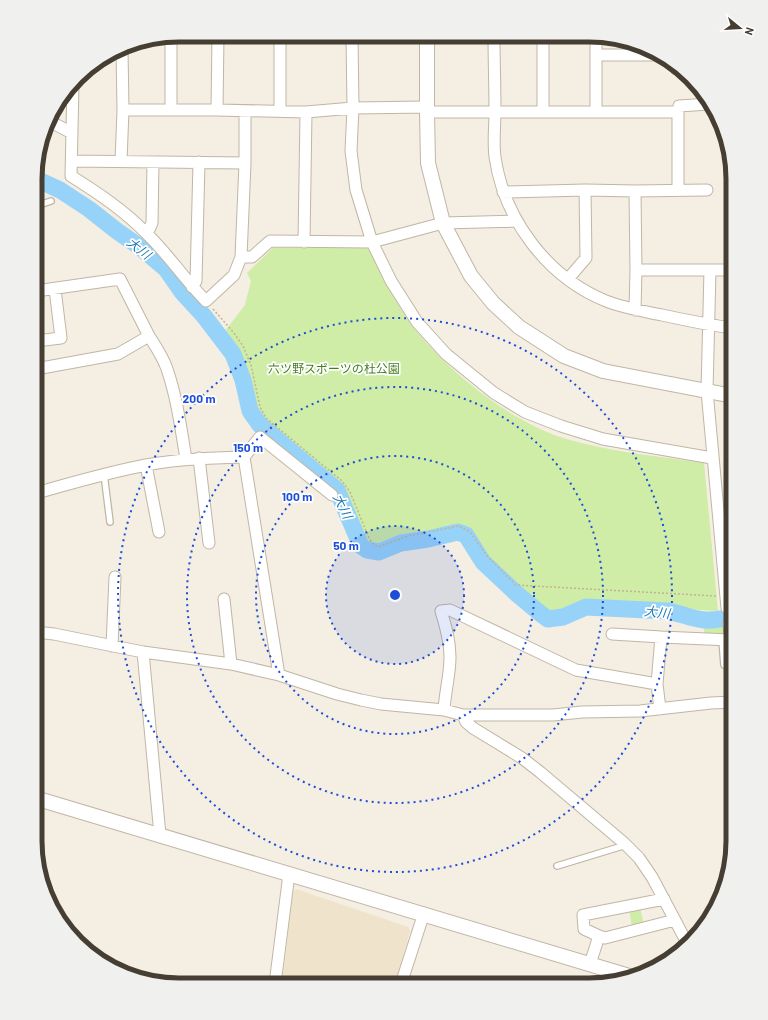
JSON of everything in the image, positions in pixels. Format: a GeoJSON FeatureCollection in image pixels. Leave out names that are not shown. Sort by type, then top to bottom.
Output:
{"type":"FeatureCollection","features":[{"type":"Feature","properties":{"kind":"street"},"geometry":{"type":"LineString","coordinates":[[171,42],[171,110]]}},
{"type":"Feature","properties":{"kind":"street"},"geometry":{"type":"LineString","coordinates":[[217,110],[218,42]]}},
{"type":"Feature","properties":{"kind":"street"},"geometry":{"type":"LineString","coordinates":[[280,42],[280,111]]}},
{"type":"Feature","properties":{"kind":"street"},"geometry":{"type":"LineString","coordinates":[[352,42],[352,151],[356,190],[372,242],[391,281],[417,322],[446,354],[494,394],[524,412],[561,426],[603,439],[712,458]]}},
{"type":"Feature","properties":{"kind":"street"},"geometry":{"type":"LineString","coordinates":[[427,42],[428,163],[443,223],[471,276],[493,303],[519,327],[564,356],[603,371],[726,395]]}},
{"type":"Feature","properties":{"kind":"street"},"geometry":{"type":"LineString","coordinates":[[494,42],[495,156],[503,192],[516,221],[534,246],[554,268],[568,279],[585,291],[606,301],[635,310],[726,327]]}},
{"type":"Feature","properties":{"kind":"street"},"geometry":{"type":"LineString","coordinates":[[543,42],[543,111]]}},
{"type":"Feature","properties":{"kind":"street"},"geometry":{"type":"LineString","coordinates":[[596,42],[596,111]]}},
{"type":"Feature","properties":{"kind":"street"},"geometry":{"type":"LineString","coordinates":[[121,161],[123,110],[122,54]]}},
{"type":"Feature","properties":{"kind":"street"},"geometry":{"type":"LineString","coordinates":[[596,55],[648,55]]}},
{"type":"Feature","properties":{"kind":"street"},"geometry":{"type":"LineString","coordinates":[[73,93],[71,176],[103,196],[147,234],[192,287],[206,301],[234,275],[241,256],[245,163],[245,111]]}},
{"type":"Feature","properties":{"kind":"street"},"geometry":{"type":"LineString","coordinates":[[678,190],[679,106],[704,104]]}},
{"type":"Feature","properties":{"kind":"street"},"geometry":{"type":"LineString","coordinates":[[123,110],[306,112],[353,108],[495,111],[678,112]]}},
{"type":"Feature","properties":{"kind":"street"},"geometry":{"type":"LineString","coordinates":[[304,242],[306,112]]}},
{"type":"Feature","properties":{"kind":"street"},"geometry":{"type":"LineString","coordinates":[[53,123],[72,134]]}},
{"type":"Feature","properties":{"kind":"street"},"geometry":{"type":"LineString","coordinates":[[72,161],[245,163]]}},
{"type":"Feature","properties":{"kind":"street"},"geometry":{"type":"LineString","coordinates":[[147,234],[152,223],[153,162]]}},
{"type":"Feature","properties":{"kind":"street"},"geometry":{"type":"LineString","coordinates":[[192,287],[196,281],[199,162]]}},
{"type":"Feature","properties":{"kind":"street"},"geometry":{"type":"LineString","coordinates":[[568,279],[586,258],[585,190]]}},
{"type":"Feature","properties":{"kind":"street"},"geometry":{"type":"LineString","coordinates":[[503,192],[707,190]]}},
{"type":"Feature","properties":{"kind":"street"},"geometry":{"type":"LineString","coordinates":[[635,310],[636,191]]}},
{"type":"Feature","properties":{"kind":"street"},"geometry":{"type":"LineString","coordinates":[[241,256],[252,257],[270,241],[372,242],[443,223],[516,221]]}},
{"type":"Feature","properties":{"kind":"street"},"geometry":{"type":"LineString","coordinates":[[636,270],[726,270]]}},
{"type":"Feature","properties":{"kind":"street"},"geometry":{"type":"LineString","coordinates":[[710,270],[707,391],[726,602]]}},
{"type":"Feature","properties":{"kind":"street"},"geometry":{"type":"LineString","coordinates":[[42,290],[120,280],[167,368],[176,402],[186,459]]}},
{"type":"Feature","properties":{"kind":"street"},"geometry":{"type":"LineString","coordinates":[[42,340],[61,338],[55,288]]}},
{"type":"Feature","properties":{"kind":"street"},"geometry":{"type":"LineString","coordinates":[[42,368],[118,354],[149,336]]}},
{"type":"Feature","properties":{"kind":"street"},"geometry":{"type":"LineString","coordinates":[[279,675],[244,457],[260,437],[332,495]]}},
{"type":"Feature","properties":{"kind":"street"},"geometry":{"type":"LineString","coordinates":[[42,491],[104,474],[146,465],[186,459],[244,457]]}},
{"type":"Feature","properties":{"kind":"street"},"geometry":{"type":"LineString","coordinates":[[199,458],[209,543]]}},
{"type":"Feature","properties":{"kind":"street"},"geometry":{"type":"LineString","coordinates":[[146,465],[158,532]]}},
{"type":"Feature","properties":{"kind":"street"},"geometry":{"type":"LineString","coordinates":[[112,646],[115,577]]}},
{"type":"Feature","properties":{"kind":"street"},"geometry":{"type":"LineString","coordinates":[[224,599],[231,664]]}},
{"type":"Feature","properties":{"kind":"street"},"geometry":{"type":"LineString","coordinates":[[444,710],[450,658],[448,631],[441,611],[450,610],[576,670],[657,684]]}},
{"type":"Feature","properties":{"kind":"street"},"geometry":{"type":"LineString","coordinates":[[42,633],[143,652],[231,664],[279,675],[337,694],[380,704],[444,710],[463,714],[553,715],[582,712],[640,711],[726,702]]}},
{"type":"Feature","properties":{"kind":"street"},"geometry":{"type":"LineString","coordinates":[[612,634],[726,640]]}},
{"type":"Feature","properties":{"kind":"street"},"geometry":{"type":"LineString","coordinates":[[660,637],[657,684],[660,709]]}},
{"type":"Feature","properties":{"kind":"street"},"geometry":{"type":"LineString","coordinates":[[143,652],[160,836]]}},
{"type":"Feature","properties":{"kind":"street"},"geometry":{"type":"LineString","coordinates":[[463,714],[466,722],[473,728],[540,772],[626,845],[639,858],[652,877],[685,938]]}},
{"type":"Feature","properties":{"kind":"street"},"geometry":{"type":"LineString","coordinates":[[42,800],[424,913],[622,974]]}},
{"type":"Feature","properties":{"kind":"street"},"geometry":{"type":"LineString","coordinates":[[276,978],[290,874]]}},
{"type":"Feature","properties":{"kind":"street"},"geometry":{"type":"LineString","coordinates":[[664,899],[583,916],[584,929],[605,938],[675,920]]}},
{"type":"Feature","properties":{"kind":"street"},"geometry":{"type":"LineString","coordinates":[[403,978],[424,913]]}},
{"type":"Feature","properties":{"kind":"street"},"geometry":{"type":"LineString","coordinates":[[590,964],[599,936]]}},
{"type":"Feature","properties":{"kind":"lane"},"geometry":{"type":"LineString","coordinates":[[42,204],[51,201]]}},
{"type":"Feature","properties":{"kind":"lane"},"geometry":{"type":"LineString","coordinates":[[104,474],[110,522]]}},
{"type":"Feature","properties":{"kind":"lane"},"geometry":{"type":"LineString","coordinates":[[722,640],[724,665],[726,665]]}},
{"type":"Feature","properties":{"kind":"lane"},"geometry":{"type":"LineString","coordinates":[[557,866],[626,845]]}},
{"type":"Feature","properties":{"kind":"path"},"geometry":{"type":"LineString","coordinates":[[206,301],[234,333],[243,346],[251,365],[260,407],[266,418],[342,481],[350,492],[369,538],[374,545],[378,547],[408,536],[459,526],[470,532],[488,557],[516,585],[726,602]]}},
{"type":"Feature","properties":{"kind":"shaded area"},"geometry":{"type":"Polygon","coordinates":[[[296,889],[408,927],[410,931],[397,978],[283,978],[293,892],[296,889]]]}},
{"type":"Feature","properties":{"kind":"green space","name":"六ツ野スポーツの杜公園"},"geometry":{"type":"Polygon","coordinates":[[[273,248],[369,248],[395,299],[413,327],[444,361],[481,393],[501,407],[542,430],[580,443],[633,453],[704,463],[718,611],[587,603],[556,615],[546,614],[515,589],[491,566],[470,536],[462,530],[455,529],[430,536],[404,540],[377,550],[369,549],[363,545],[338,489],[262,425],[252,410],[244,379],[234,353],[222,335],[245,305],[251,281],[247,273],[273,248]]]}},
{"type":"Feature","properties":{"kind":"green space"},"geometry":{"type":"Polygon","coordinates":[[[698,611],[724,612],[724,634],[704,634],[705,617],[698,611]]]}},
{"type":"Feature","properties":{"kind":"green space"},"geometry":{"type":"Polygon","coordinates":[[[640,907],[644,925],[632,927],[629,909],[640,907]]]}},
{"type":"Feature","properties":{"kind":"waterway","name":"大川"},"geometry":{"type":"LineString","coordinates":[[42,182],[60,190],[89,209],[140,247],[166,269],[182,292],[204,316],[233,354],[243,380],[250,411],[260,425],[337,490],[361,546],[367,550],[379,552],[401,543],[458,532],[466,535],[483,562],[517,594],[548,619],[563,617],[586,607],[667,611],[704,620],[726,618]]}}]}
